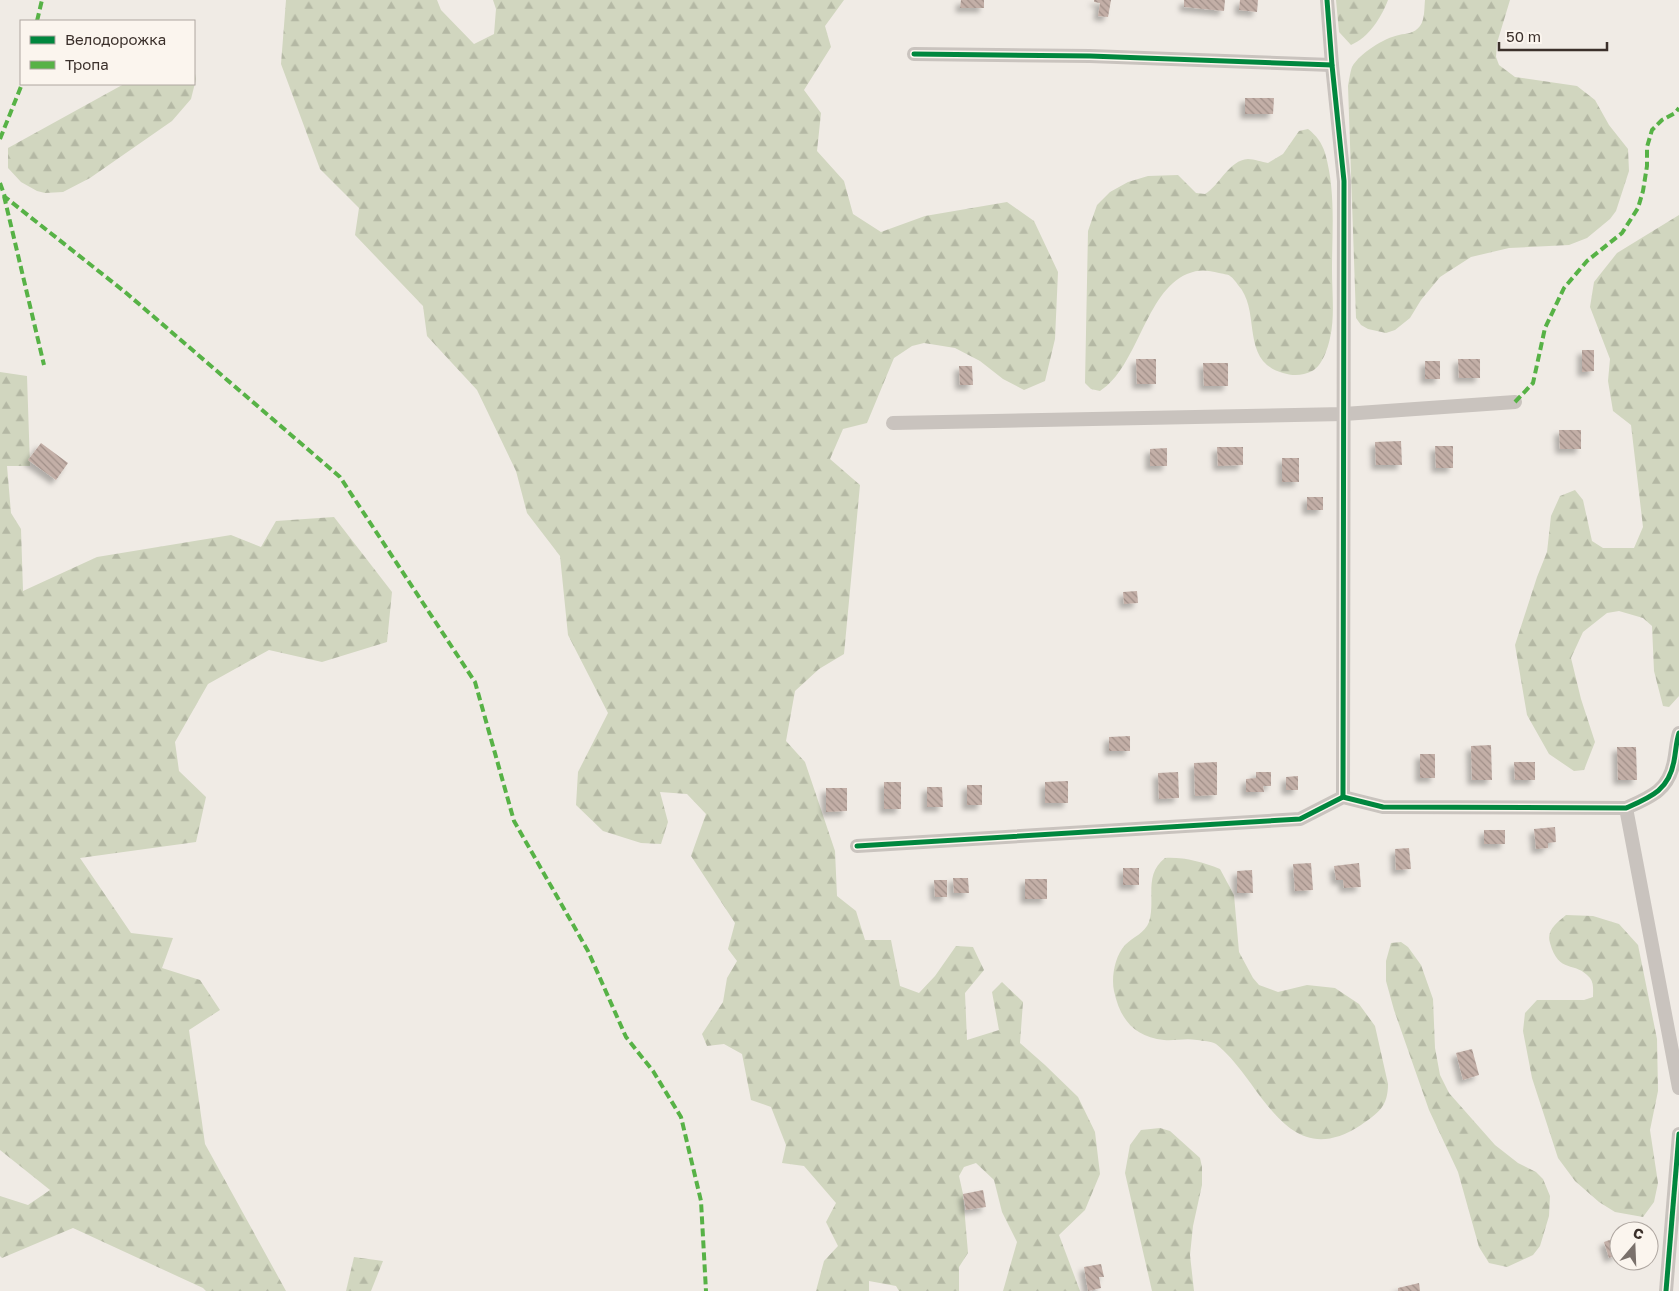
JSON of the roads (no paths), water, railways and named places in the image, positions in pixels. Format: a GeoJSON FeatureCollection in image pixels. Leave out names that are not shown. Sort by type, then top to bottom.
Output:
{"type":"FeatureCollection","features":[{"type":"Feature","properties":{"kind":"street"},"geometry":{"type":"LineString","coordinates":[[1328,0],[1332,65],[1344,181],[1343,797]]}},
{"type":"Feature","properties":{"kind":"street"},"geometry":{"type":"LineString","coordinates":[[914,54],[1090,56],[1332,65]]}},
{"type":"Feature","properties":{"kind":"street"},"geometry":{"type":"LineString","coordinates":[[893,423],[1344,414],[1516,402]]}},
{"type":"Feature","properties":{"kind":"street"},"geometry":{"type":"LineString","coordinates":[[857,846],[1300,819],[1343,797],[1383,807],[1626,808],[1661,789],[1672,775],[1679,733]]}},
{"type":"Feature","properties":{"kind":"street"},"geometry":{"type":"LineString","coordinates":[[1626,808],[1679,1088]]}},
{"type":"Feature","properties":{"kind":"street"},"geometry":{"type":"LineString","coordinates":[[1666,1291],[1679,1134]]}}]}
